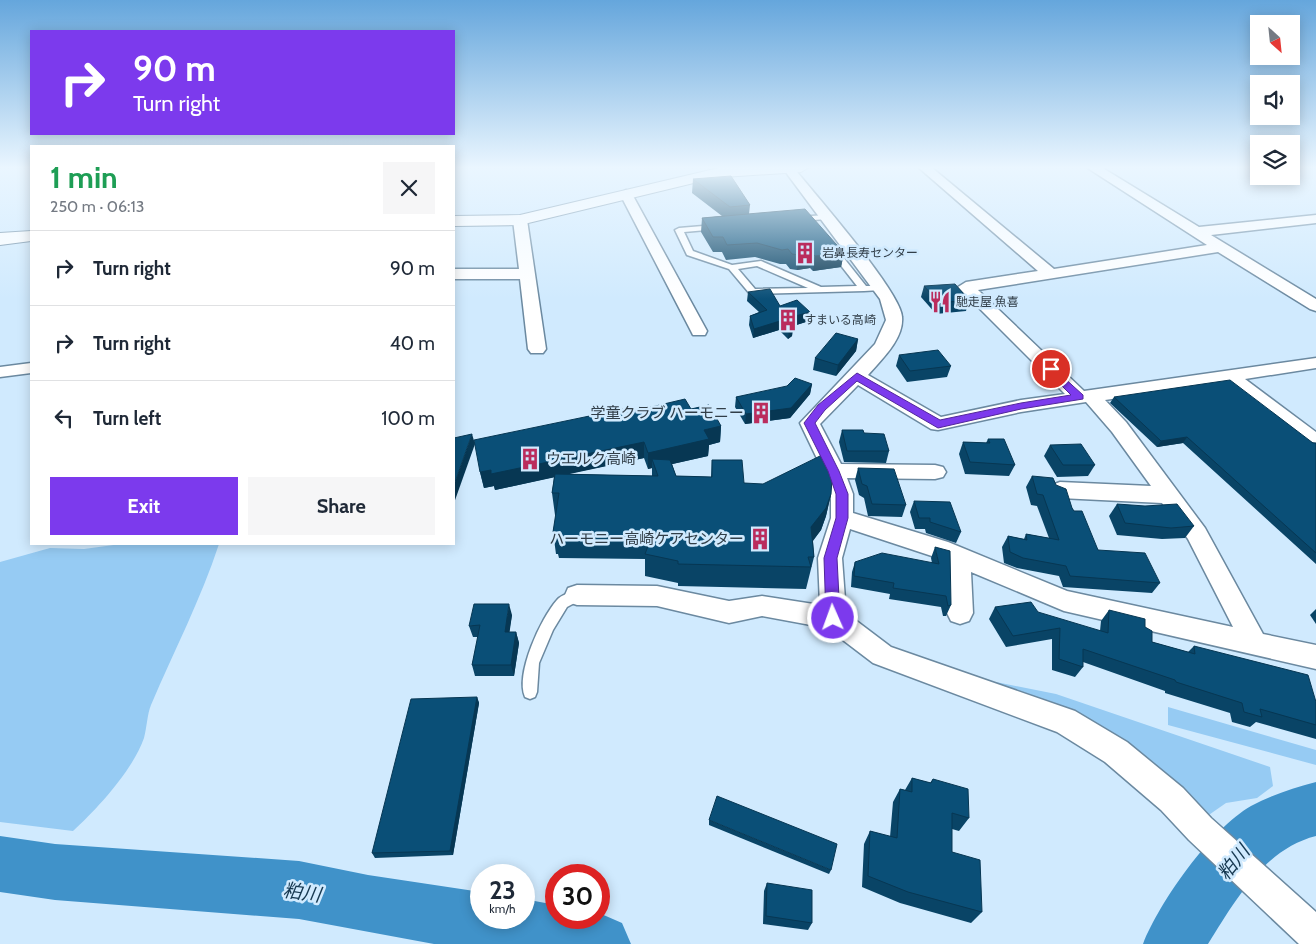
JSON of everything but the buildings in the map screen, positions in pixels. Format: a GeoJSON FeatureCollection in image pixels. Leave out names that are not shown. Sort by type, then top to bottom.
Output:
{"type":"FeatureCollection","features":[{"type":"Feature","properties":{"kind":"street"},"geometry":{"type":"LineString","coordinates":[[455,221],[520,220],[556,211]]}},
{"type":"Feature","properties":{"kind":"street"},"geometry":{"type":"LineString","coordinates":[[635,211],[699,331]]}},
{"type":"Feature","properties":{"kind":"street"},"geometry":{"type":"LineString","coordinates":[[812,211],[818,225],[872,288],[888,300],[894,319],[889,333],[874,358],[857,376],[821,407],[810,423],[834,471],[842,494],[842,518],[830,558],[833,618]]}},
{"type":"Feature","properties":{"kind":"street"},"geometry":{"type":"LineString","coordinates":[[976,211],[1052,275]]}},
{"type":"Feature","properties":{"kind":"street"},"geometry":{"type":"LineString","coordinates":[[1162,211],[1316,306]]}},
{"type":"Feature","properties":{"kind":"street"},"geometry":{"type":"LineString","coordinates":[[1196,232],[1316,219]]}},
{"type":"Feature","properties":{"kind":"street"},"geometry":{"type":"LineString","coordinates":[[520,220],[537,349]]}},
{"type":"Feature","properties":{"kind":"street"},"geometry":{"type":"LineString","coordinates":[[0,239],[30,236]]}},
{"type":"Feature","properties":{"kind":"street"},"geometry":{"type":"LineString","coordinates":[[1220,247],[1052,275],[966,287],[1119,427],[1197,534],[1256,644]]}},
{"type":"Feature","properties":{"kind":"street"},"geometry":{"type":"LineString","coordinates":[[455,274],[527,274]]}},
{"type":"Feature","properties":{"kind":"street"},"geometry":{"type":"LineString","coordinates":[[857,376],[938,424],[1021,406],[1316,363]]}},
{"type":"Feature","properties":{"kind":"street"},"geometry":{"type":"LineString","coordinates":[[0,372],[30,368]]}},
{"type":"Feature","properties":{"kind":"street"},"geometry":{"type":"LineString","coordinates":[[1229,376],[1316,442]]}},
{"type":"Feature","properties":{"kind":"street"},"geometry":{"type":"LineString","coordinates":[[834,471],[934,472]]}},
{"type":"Feature","properties":{"kind":"street"},"geometry":{"type":"LineString","coordinates":[[1060,490],[1168,495]]}},
{"type":"Feature","properties":{"kind":"street"},"geometry":{"type":"LineString","coordinates":[[842,518],[940,548],[1064,601],[1316,657]]}},
{"type":"Feature","properties":{"kind":"street"},"geometry":{"type":"LineString","coordinates":[[959,556],[960,613]]}},
{"type":"Feature","properties":{"kind":"street"},"geometry":{"type":"LineString","coordinates":[[577,594],[657,596],[729,612],[762,606],[833,618],[882,656],[1018,706],[1065,720],[1116,752],[1172,799],[1200,829],[1316,936]]}},
{"type":"Feature","properties":{"kind":"lane"},"geometry":{"type":"LineString","coordinates":[[788,220],[818,225]]}},
{"type":"Feature","properties":{"kind":"lane"},"geometry":{"type":"LineString","coordinates":[[729,226],[679,230],[690,253],[732,267],[758,263],[822,291]]}},
{"type":"Feature","properties":{"kind":"lane"},"geometry":{"type":"LineString","coordinates":[[732,267],[752,292],[872,288]]}},
{"type":"Feature","properties":{"kind":"lane"},"geometry":{"type":"LineString","coordinates":[[530,692],[532,663],[547,628],[562,603],[577,594]]}},
{"type":"Feature","properties":{"kind":"shaded area"},"geometry":{"type":"Polygon","coordinates":[[[114,545],[219,545],[196,605],[151,705],[144,738],[132,763],[123,776],[93,812],[73,831],[0,822],[0,562],[50,548],[84,549],[114,545]]]}},
{"type":"Feature","properties":{"kind":"shaded area"},"geometry":{"type":"Polygon","coordinates":[[[996,682],[1056,694],[1270,767],[1273,786],[1257,798],[1226,803],[1203,819],[1107,736],[996,682]]]}},
{"type":"Feature","properties":{"kind":"shaded area"},"geometry":{"type":"Polygon","coordinates":[[[1168,707],[1316,750],[1316,765],[1168,725],[1168,707]]]}},
{"type":"Feature","properties":{"kind":"waterway","name":"粕川"},"geometry":{"type":"LineString","coordinates":[[1173,944],[1216,881],[1249,842],[1269,826],[1291,815],[1316,809]]}},
{"type":"Feature","properties":{"kind":"waterway","name":"粕川"},"geometry":{"type":"LineString","coordinates":[[0,864],[55,872],[299,890],[368,904],[533,930],[601,944]]}},
{"type":"Feature","properties":{"kind":"place","name":"岩鼻長寿センター"},"geometry":{"type":"Point","coordinates":[805,253]}},
{"type":"Feature","properties":{"kind":"place","name":"馳走屋 魚喜"},"geometry":{"type":"Point","coordinates":[940,302]}},
{"type":"Feature","properties":{"kind":"place","name":"すまいる高崎"},"geometry":{"type":"Point","coordinates":[788,320]}},
{"type":"Feature","properties":{"kind":"place","name":"学童クラブ ハーモニー"},"geometry":{"type":"Point","coordinates":[761,413]}},
{"type":"Feature","properties":{"kind":"place","name":"ウエルク高崎"},"geometry":{"type":"Point","coordinates":[530,459]}},
{"type":"Feature","properties":{"kind":"place","name":"ハーモニー高崎ケアセンター"},"geometry":{"type":"Point","coordinates":[760,539]}},
{"type":"Feature","properties":{"kind":"route"},"geometry":{"type":"LineString","coordinates":[[833,618],[830,558],[842,518],[842,494],[834,471],[810,423],[821,407],[857,376],[938,424],[1021,406],[1079,397],[1051,369]]}}]}
